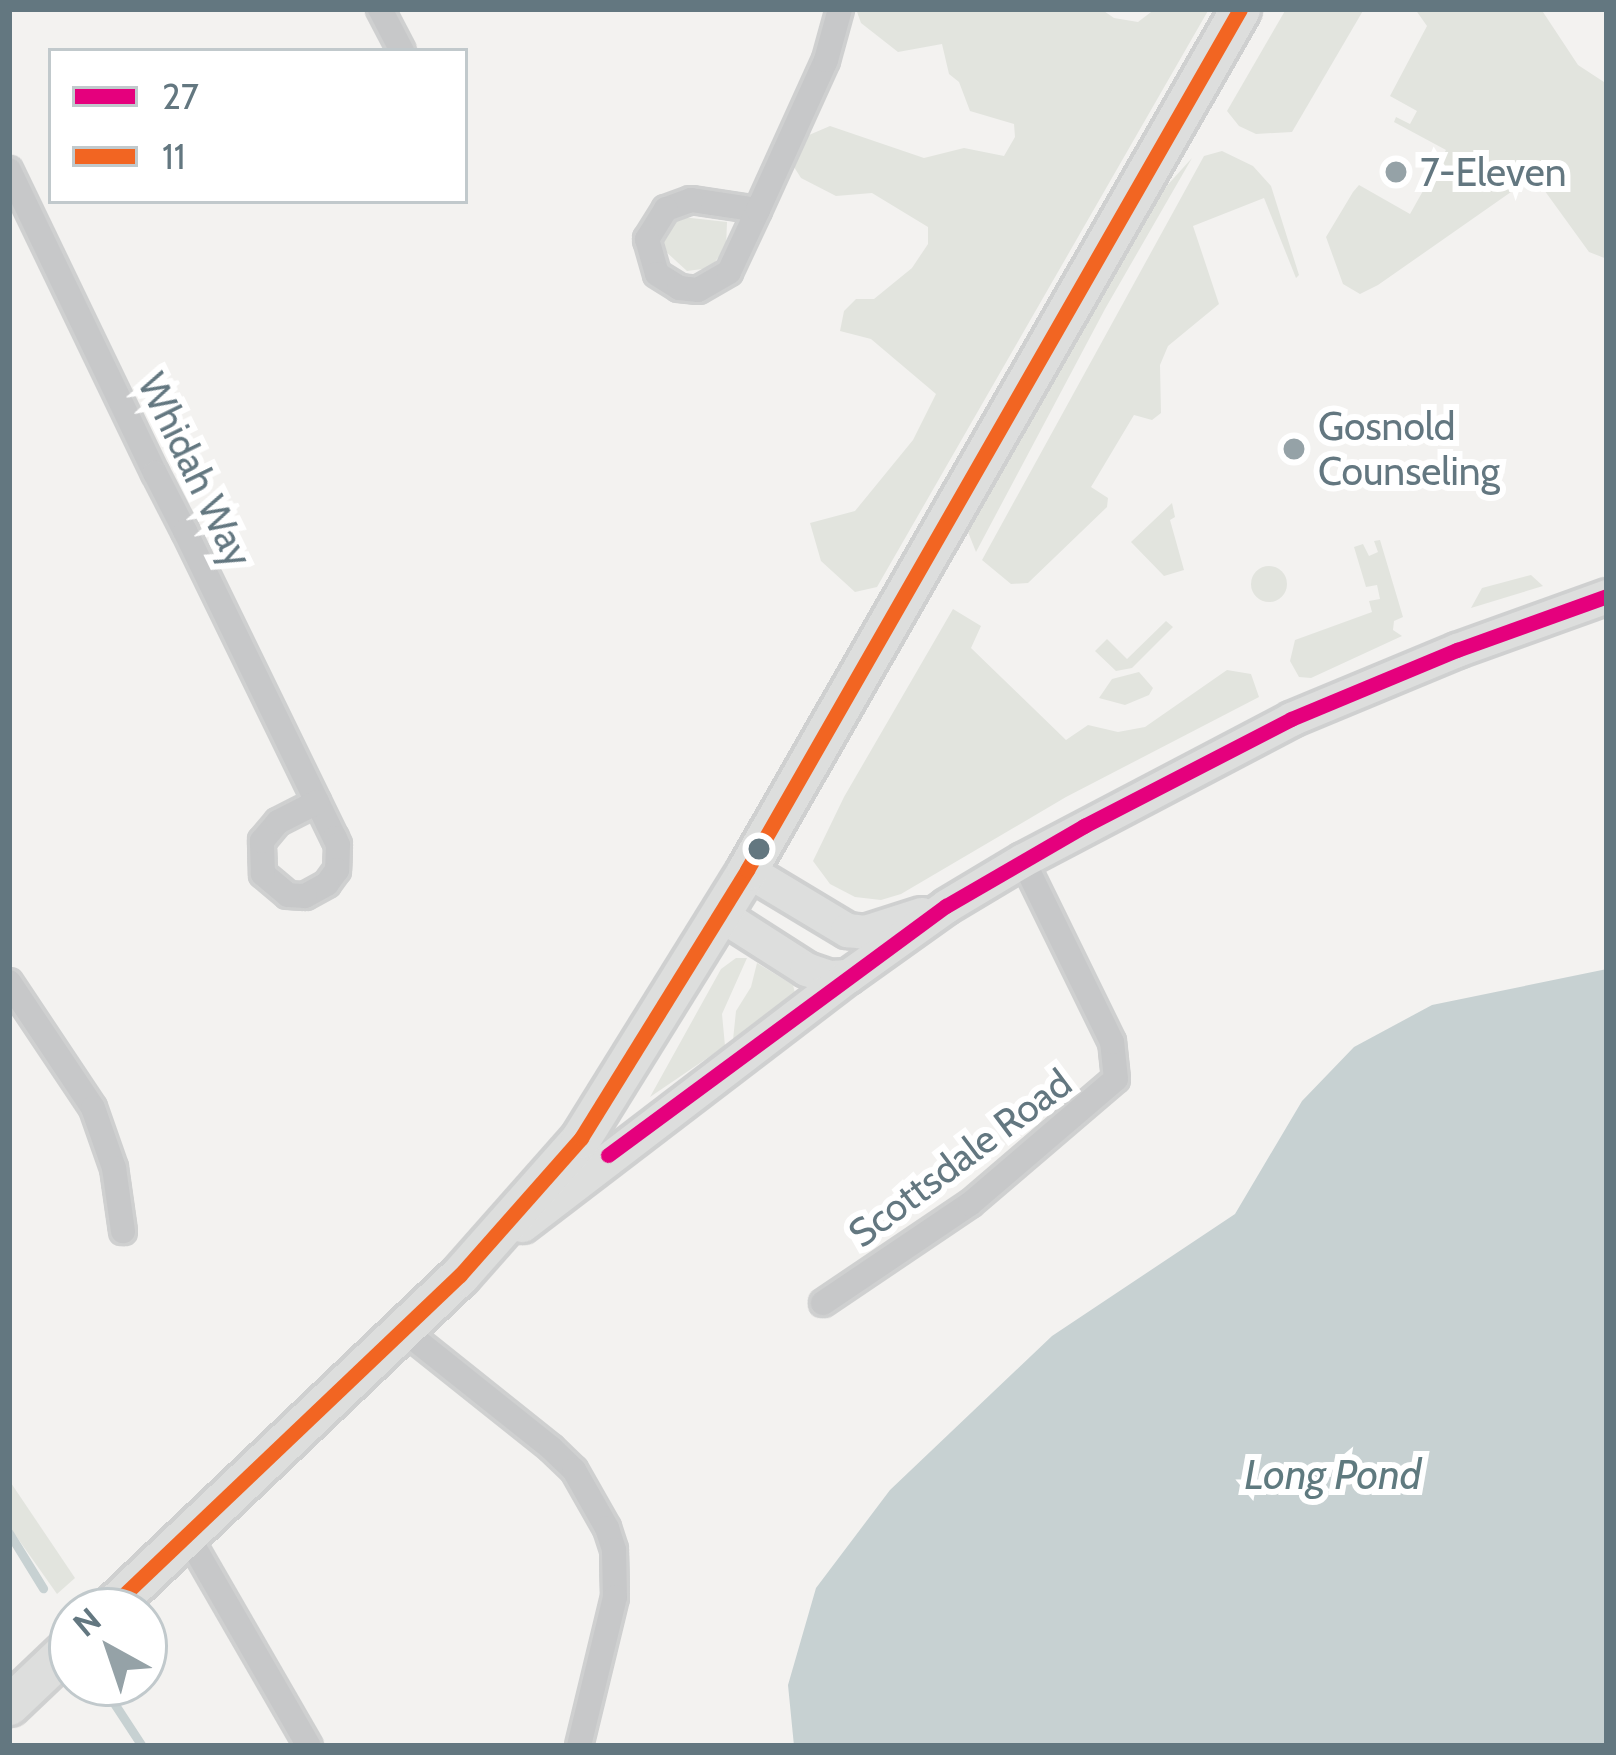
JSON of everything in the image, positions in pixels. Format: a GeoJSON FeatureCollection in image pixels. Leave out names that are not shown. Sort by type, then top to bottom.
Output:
{"type":"FeatureCollection","features":[{"type":"Feature","properties":{"kind":"main road"},"geometry":{"type":"LineString","coordinates":[[460,1275],[581,1138],[720,914],[1240,9]]}},
{"type":"Feature","properties":{"kind":"main road"},"geometry":{"type":"LineString","coordinates":[[132,1587],[460,1275],[598,1163],[946,906],[1023,860],[1292,719],[1456,650],[1607,596]]}},
{"type":"Feature","properties":{"kind":"main road"},"geometry":{"type":"LineString","coordinates":[[747,870],[847,931],[884,928],[946,906]]}},
{"type":"Feature","properties":{"kind":"main road"},"geometry":{"type":"LineString","coordinates":[[720,914],[806,969],[829,977],[848,976]]}},
{"type":"Feature","properties":{"kind":"main road"},"geometry":{"type":"LineString","coordinates":[[9,1705],[48,1668]]}},
{"type":"Feature","properties":{"kind":"street"},"geometry":{"type":"LineString","coordinates":[[380,9],[400,48]]}},
{"type":"Feature","properties":{"kind":"street"},"geometry":{"type":"LineString","coordinates":[[758,211],[691,200],[666,209],[647,239],[657,274],[680,289],[715,284],[729,272],[758,211],[826,60],[839,9]]}},
{"type":"Feature","properties":{"kind":"street","name":"Whidah Way"},"geometry":{"type":"LineString","coordinates":[[9,170],[317,802]]}},
{"type":"Feature","properties":{"kind":"street","name":"Scottsdale Road"},"geometry":{"type":"LineString","coordinates":[[823,1304],[970,1204],[1116,1079],[1112,1042],[1023,860]]}},
{"type":"Feature","properties":{"kind":"street"},"geometry":{"type":"LineString","coordinates":[[9,982],[93,1108],[114,1168],[123,1231]]}},
{"type":"Feature","properties":{"kind":"street"},"geometry":{"type":"LineString","coordinates":[[402,1329],[574,1470],[607,1528],[614,1550],[615,1597],[579,1746]]}},
{"type":"Feature","properties":{"kind":"street"},"geometry":{"type":"LineString","coordinates":[[187,1535],[309,1746]]}},
{"type":"Feature","properties":{"kind":"shaded area"},"geometry":{"type":"Polygon","coordinates":[[[856,9],[1101,9],[1114,18],[1138,22],[1155,9],[1209,9],[877,587],[855,592],[821,561],[810,523],[855,511],[913,440],[936,394],[871,339],[840,331],[844,311],[856,299],[874,299],[912,268],[928,244],[928,227],[872,193],[836,196],[801,178],[794,167],[797,154],[809,135],[830,126],[924,158],[964,148],[1004,156],[1015,137],[1014,124],[970,111],[959,82],[949,74],[942,44],[898,52],[861,23],[856,9]]]}},
{"type":"Feature","properties":{"kind":"shaded area"},"geometry":{"type":"Polygon","coordinates":[[[1286,9],[1364,9],[1292,132],[1256,134],[1239,126],[1227,111],[1286,9]]]}},
{"type":"Feature","properties":{"kind":"shaded area"},"geometry":{"type":"Polygon","coordinates":[[[1415,9],[1541,9],[1578,65],[1607,84],[1607,259],[1589,252],[1534,176],[1378,285],[1360,294],[1343,284],[1326,237],[1353,192],[1359,185],[1410,214],[1446,150],[1394,122],[1396,117],[1410,124],[1417,111],[1390,96],[1427,26],[1415,9]]]}},
{"type":"Feature","properties":{"kind":"shaded area"},"geometry":{"type":"Polygon","coordinates":[[[1222,151],[1253,166],[1271,186],[1299,275],[1296,278],[1264,198],[1193,226],[1219,304],[1168,346],[1160,365],[1161,413],[1152,420],[1134,415],[1091,487],[1108,498],[1107,507],[1028,583],[1011,584],[982,560],[1204,156],[1222,151]]]}},
{"type":"Feature","properties":{"kind":"shaded area"},"geometry":{"type":"Polygon","coordinates":[[[1192,158],[1105,309],[976,552],[968,532],[1163,190],[1192,158]]]}},
{"type":"Feature","properties":{"kind":"shaded area"},"geometry":{"type":"Polygon","coordinates":[[[682,217],[727,222],[726,248],[710,268],[687,271],[663,249],[664,231],[682,217]]]}},
{"type":"Feature","properties":{"kind":"shaded area"},"geometry":{"type":"Polygon","coordinates":[[[1172,503],[1175,517],[1170,520],[1184,570],[1164,576],[1131,542],[1172,503]]]}},
{"type":"Feature","properties":{"kind":"shaded area"},"geometry":{"type":"Polygon","coordinates":[[[1380,540],[1403,617],[1394,621],[1393,630],[1402,636],[1311,678],[1299,677],[1290,661],[1295,640],[1372,612],[1369,601],[1380,599],[1377,585],[1366,587],[1354,547],[1363,544],[1369,556],[1378,552],[1374,541],[1380,540]]]}},
{"type":"Feature","properties":{"kind":"shaded area"},"geometry":{"type":"Polygon","coordinates":[[[1269,566],[1282,571],[1287,584],[1282,597],[1269,602],[1256,597],[1251,584],[1256,571],[1269,566]]]}},
{"type":"Feature","properties":{"kind":"shaded area"},"geometry":{"type":"Polygon","coordinates":[[[1531,575],[1543,586],[1471,608],[1482,588],[1531,575]]]}},
{"type":"Feature","properties":{"kind":"shaded area"},"geometry":{"type":"Polygon","coordinates":[[[953,609],[981,626],[971,648],[1066,740],[1088,725],[1118,732],[1145,727],[1227,670],[1251,674],[1259,697],[1066,797],[901,894],[881,900],[855,897],[830,884],[813,861],[844,797],[953,609]]]}},
{"type":"Feature","properties":{"kind":"shaded area"},"geometry":{"type":"Polygon","coordinates":[[[1166,621],[1173,627],[1132,668],[1116,671],[1095,651],[1107,639],[1127,659],[1166,621]]]}},
{"type":"Feature","properties":{"kind":"shaded area"},"geometry":{"type":"Polygon","coordinates":[[[1139,672],[1153,688],[1149,695],[1125,705],[1099,698],[1112,679],[1139,672]]]}},
{"type":"Feature","properties":{"kind":"shaded area"},"geometry":{"type":"Polygon","coordinates":[[[736,958],[747,958],[722,1014],[725,1046],[650,1097],[721,969],[736,958]]]}},
{"type":"Feature","properties":{"kind":"shaded area"},"geometry":{"type":"Polygon","coordinates":[[[757,963],[793,985],[795,993],[733,1040],[736,1011],[751,987],[757,963]]]}},
{"type":"Feature","properties":{"kind":"shaded area"},"geometry":{"type":"Polygon","coordinates":[[[9,1480],[75,1578],[65,1587],[52,1587],[9,1526],[9,1480]]]}},
{"type":"Feature","properties":{"kind":"water","name":"Long Pond"},"geometry":{"type":"Polygon","coordinates":[[[1607,969],[1607,1746],[794,1746],[788,1685],[816,1588],[890,1490],[1052,1336],[1235,1214],[1302,1101],[1354,1047],[1432,1005],[1607,969]]]}},
{"type":"Feature","properties":{"kind":"waterway"},"geometry":{"type":"LineString","coordinates":[[9,1533],[43,1588]]}},
{"type":"Feature","properties":{"kind":"waterway"},"geometry":{"type":"LineString","coordinates":[[116,1707],[142,1746]]}},
{"type":"Feature","properties":{"kind":"transit line","name":"11"},"geometry":{"type":"LineString","coordinates":[[132,1587],[460,1275],[581,1138],[747,870],[1240,9]]}},
{"type":"Feature","properties":{"kind":"transit line","name":"27"},"geometry":{"type":"LineString","coordinates":[[608,1155],[946,906],[1084,826],[1291,719],[1457,650],[1607,596]]}},
{"type":"Feature","properties":{"kind":"place","name":"7-Eleven"},"geometry":{"type":"Point","coordinates":[1396,172]}},
{"type":"Feature","properties":{"kind":"place","name":"Gosnold Counseling"},"geometry":{"type":"Point","coordinates":[1294,449]}}]}
